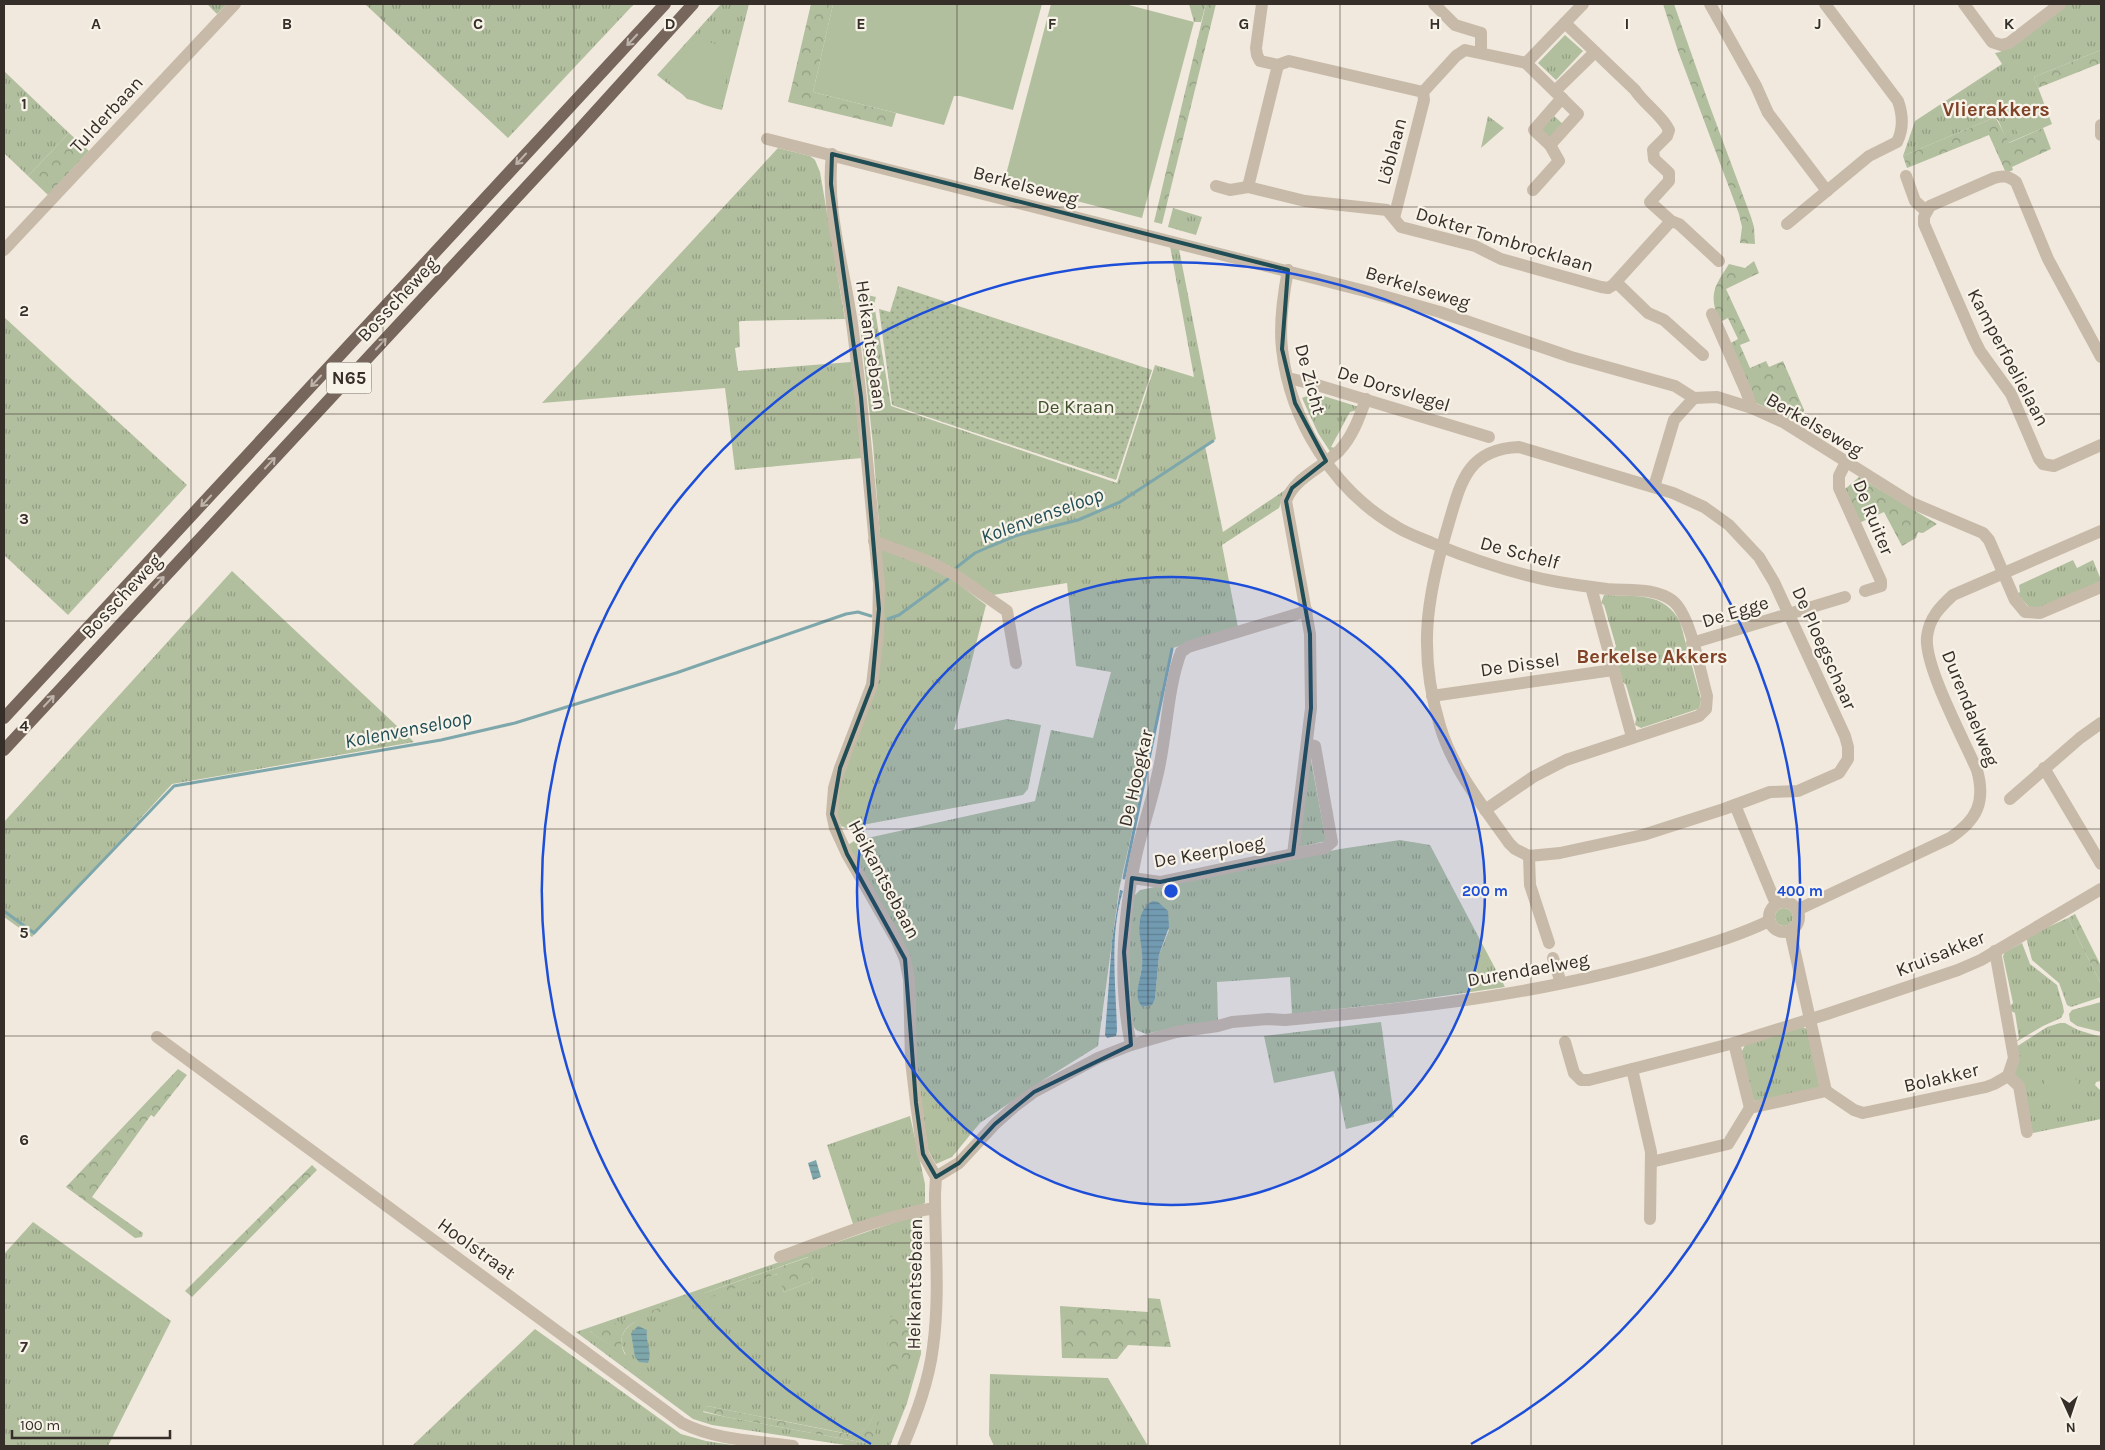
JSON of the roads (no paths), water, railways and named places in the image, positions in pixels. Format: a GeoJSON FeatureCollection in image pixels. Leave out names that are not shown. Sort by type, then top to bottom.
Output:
{"type":"FeatureCollection","features":[{"type":"Feature","properties":{"kind":"main road","name":"Bosscheweg"},"geometry":{"type":"LineString","coordinates":[[4,718],[665,4]]}},
{"type":"Feature","properties":{"kind":"main road","name":"Bosscheweg"},"geometry":{"type":"LineString","coordinates":[[4,750],[570,141],[693,4]]}},
{"type":"Feature","properties":{"kind":"street","name":"Tulderbaan"},"geometry":{"type":"LineString","coordinates":[[4,250],[235,4]]}},
{"type":"Feature","properties":{"kind":"street"},"geometry":{"type":"LineString","coordinates":[[1262,4],[1257,55],[1260,61],[1278,65],[1289,61],[1423,92],[1456,56],[1465,50],[1526,63],[1578,114],[1550,145]]}},
{"type":"Feature","properties":{"kind":"street"},"geometry":{"type":"LineString","coordinates":[[1434,4],[1455,25],[1480,33],[1481,52]]}},
{"type":"Feature","properties":{"kind":"street"},"geometry":{"type":"LineString","coordinates":[[1526,63],[1583,4]]}},
{"type":"Feature","properties":{"kind":"street"},"geometry":{"type":"LineString","coordinates":[[1710,4],[1756,86],[1768,113],[1827,191]]}},
{"type":"Feature","properties":{"kind":"street"},"geometry":{"type":"LineString","coordinates":[[1787,224],[1869,156],[1897,142],[1902,122],[1898,101],[1825,4]]}},
{"type":"Feature","properties":{"kind":"street"},"geometry":{"type":"LineString","coordinates":[[1964,4],[1992,42],[2001,45],[2009,43],[2060,4]]}},
{"type":"Feature","properties":{"kind":"street"},"geometry":{"type":"LineString","coordinates":[[1564,23],[1635,90],[1643,102],[1666,125],[1669,130],[1667,136],[1653,150],[1654,159],[1669,173],[1669,181],[1650,202],[1671,221],[1679,224],[1718,261]]}},
{"type":"Feature","properties":{"kind":"street"},"geometry":{"type":"LineString","coordinates":[[1533,190],[1559,161],[1550,145],[1534,130],[1559,95],[1595,52]]}},
{"type":"Feature","properties":{"kind":"street"},"geometry":{"type":"LineString","coordinates":[[1248,187],[1278,65]]}},
{"type":"Feature","properties":{"kind":"street","name":"Löblaan"},"geometry":{"type":"LineString","coordinates":[[1394,218],[1424,100],[1423,92]]}},
{"type":"Feature","properties":{"kind":"street"},"geometry":{"type":"LineString","coordinates":[[2101,125],[2101,135]]}},
{"type":"Feature","properties":{"kind":"street","name":"Berkelseweg"},"geometry":{"type":"LineString","coordinates":[[768,139],[1288,270],[1440,312],[1571,357],[1675,386],[1681,388],[1694,398],[1717,398],[1752,408],[1783,422],[1912,503],[1983,533],[1989,540],[2019,606],[2025,612],[2032,614],[2040,613],[2101,587]]}},
{"type":"Feature","properties":{"kind":"street","name":"Heikantsebaan"},"geometry":{"type":"LineString","coordinates":[[832,154],[830,184],[853,329],[879,600],[874,674],[867,700],[834,788],[832,814],[835,828],[847,854],[897,941],[905,959],[916,1103],[924,1154],[936,1177],[936,1308],[933,1348],[923,1389],[903,1446]]}},
{"type":"Feature","properties":{"kind":"street"},"geometry":{"type":"LineString","coordinates":[[1906,176],[1915,201],[1926,210],[1930,206],[1994,178],[2010,177],[2016,182],[2048,259],[2099,350]]}},
{"type":"Feature","properties":{"kind":"street","name":"Löblaan"},"geometry":{"type":"LineString","coordinates":[[1216,186],[1230,190],[1248,187],[1305,201],[1378,208],[1387,210],[1394,218]]}},
{"type":"Feature","properties":{"kind":"street","name":"Kamperfoelielaan"},"geometry":{"type":"LineString","coordinates":[[1926,210],[1924,224],[1974,339],[1980,351],[2011,394],[2039,459],[2043,464],[2054,466],[2100,448]]}},
{"type":"Feature","properties":{"kind":"street","name":"Dokter Tombrocklaan"},"geometry":{"type":"LineString","coordinates":[[1394,218],[1401,227],[1475,246],[1501,258],[1601,288],[1608,288],[1616,282],[1671,221]]}},
{"type":"Feature","properties":{"kind":"street","name":"De Zicht"},"geometry":{"type":"LineString","coordinates":[[1288,270],[1284,287],[1281,328],[1282,349],[1295,403],[1306,430],[1326,461],[1352,492],[1376,513],[1398,528],[1442,547]]}},
{"type":"Feature","properties":{"kind":"street"},"geometry":{"type":"LineString","coordinates":[[1616,282],[1648,312],[1664,320],[1703,355]]}},
{"type":"Feature","properties":{"kind":"street"},"geometry":{"type":"LineString","coordinates":[[1712,314],[1752,408]]}},
{"type":"Feature","properties":{"kind":"street","name":"De Dorsvlegel"},"geometry":{"type":"LineString","coordinates":[[1288,378],[1366,399],[1489,437]]}},
{"type":"Feature","properties":{"kind":"street"},"geometry":{"type":"LineString","coordinates":[[1654,487],[1674,420],[1694,398]]}},
{"type":"Feature","properties":{"kind":"street"},"geometry":{"type":"LineString","coordinates":[[1307,611],[1286,501],[1292,488],[1344,445],[1355,429],[1366,399]]}},
{"type":"Feature","properties":{"kind":"street","name":"De Ploegschaar"},"geometry":{"type":"LineString","coordinates":[[1519,447],[1654,487],[1704,507],[1734,529],[1759,557],[1790,614],[1844,736],[1848,747],[1848,759],[1840,773],[1791,793],[1770,792],[1630,838],[1560,852],[1529,856],[1515,849],[1509,843],[1462,776],[1447,746],[1432,696],[1426,647],[1427,613],[1431,588],[1463,478],[1472,465],[1482,457],[1498,449],[1519,447]]}},
{"type":"Feature","properties":{"kind":"street","name":"De Ruiter"},"geometry":{"type":"LineString","coordinates":[[1846,462],[1839,476],[1839,488],[1881,581],[1881,586],[1865,591]]}},
{"type":"Feature","properties":{"kind":"street"},"geometry":{"type":"LineString","coordinates":[[2004,573],[2101,531]]}},
{"type":"Feature","properties":{"kind":"street"},"geometry":{"type":"LineString","coordinates":[[874,541],[930,562],[955,575],[1007,611],[1016,663]]}},
{"type":"Feature","properties":{"kind":"street","name":"De Schelf"},"geometry":{"type":"LineString","coordinates":[[1442,547],[1507,570],[1590,587],[1648,591],[1665,596],[1681,610],[1707,696],[1706,709],[1700,716],[1632,737]]}},
{"type":"Feature","properties":{"kind":"street","name":"Durendaelweg"},"geometry":{"type":"LineString","coordinates":[[1798,910],[1950,838],[1963,829],[1974,815],[1979,806],[1981,794],[1978,770],[1930,662],[1928,637],[1936,613],[1954,595],[2004,573]]}},
{"type":"Feature","properties":{"kind":"street"},"geometry":{"type":"LineString","coordinates":[[1485,810],[1533,777],[1566,760],[1632,737],[1590,587]]}},
{"type":"Feature","properties":{"kind":"street","name":"De Egge"},"geometry":{"type":"LineString","coordinates":[[1692,643],[1845,598]]}},
{"type":"Feature","properties":{"kind":"street","name":"De Keerploeg"},"geometry":{"type":"LineString","coordinates":[[1293,854],[1311,708],[1310,634],[1307,611]]}},
{"type":"Feature","properties":{"kind":"street","name":"De Hoogkar"},"geometry":{"type":"LineString","coordinates":[[1131,1045],[1125,1002],[1124,952],[1127,910],[1132,878],[1158,774],[1176,670],[1181,652],[1188,647],[1307,611]]}},
{"type":"Feature","properties":{"kind":"street","name":"De Dissel"},"geometry":{"type":"LineString","coordinates":[[1432,696],[1613,670]]}},
{"type":"Feature","properties":{"kind":"street"},"geometry":{"type":"LineString","coordinates":[[2010,799],[2044,768],[2101,723]]}},
{"type":"Feature","properties":{"kind":"street","name":"De Keerploeg"},"geometry":{"type":"LineString","coordinates":[[1132,878],[1160,882],[1325,848],[1332,842],[1315,746],[1307,744]]}},
{"type":"Feature","properties":{"kind":"street"},"geometry":{"type":"LineString","coordinates":[[2044,768],[2101,864]]}},
{"type":"Feature","properties":{"kind":"street"},"geometry":{"type":"LineString","coordinates":[[1735,805],[1776,904]]}},
{"type":"Feature","properties":{"kind":"street"},"geometry":{"type":"LineString","coordinates":[[1529,856],[1530,885],[1549,943]]}},
{"type":"Feature","properties":{"kind":"street","name":"Kruisakker"},"geometry":{"type":"LineString","coordinates":[[1565,1042],[1574,1073],[1580,1080],[1589,1080],[1734,1042],[1811,1019],[1958,970],[1995,951],[2101,889]]}},
{"type":"Feature","properties":{"kind":"street"},"geometry":{"type":"LineString","coordinates":[[1782,902],[1790,903],[1798,910],[1798,923],[1790,930],[1779,931],[1769,921],[1770,910],[1776,904],[1782,902]]}},
{"type":"Feature","properties":{"kind":"street","name":"Durendaelweg"},"geometry":{"type":"LineString","coordinates":[[936,1177],[959,1163],[995,1124],[1034,1092],[1098,1058],[1131,1045],[1176,1032],[1232,1022],[1268,1019],[1285,1020],[1399,1009],[1561,983],[1658,960],[1718,942],[1769,921]]}},
{"type":"Feature","properties":{"kind":"street"},"geometry":{"type":"LineString","coordinates":[[1750,1108],[1826,1091],[1790,930]]}},
{"type":"Feature","properties":{"kind":"street"},"geometry":{"type":"LineString","coordinates":[[1995,951],[2014,1058],[2008,1076]]}},
{"type":"Feature","properties":{"kind":"street"},"geometry":{"type":"LineString","coordinates":[[1553,958],[1561,983]]}},
{"type":"Feature","properties":{"kind":"street","name":"Hoolstraat"},"geometry":{"type":"LineString","coordinates":[[157,1038],[682,1423],[695,1430],[714,1434],[793,1446]]}},
{"type":"Feature","properties":{"kind":"street"},"geometry":{"type":"LineString","coordinates":[[1651,1162],[1728,1144],[1750,1108],[1734,1042]]}},
{"type":"Feature","properties":{"kind":"street"},"geometry":{"type":"LineString","coordinates":[[1632,1069],[1651,1152],[1650,1219]]}},
{"type":"Feature","properties":{"kind":"street","name":"Bolakker"},"geometry":{"type":"LineString","coordinates":[[1826,1091],[1854,1110],[1863,1113],[1994,1084],[2008,1076],[2019,1086],[2027,1132]]}},
{"type":"Feature","properties":{"kind":"street","name":"Heikantsebaan"},"geometry":{"type":"LineString","coordinates":[[780,1257],[874,1224],[919,1210],[935,1208]]}},
{"type":"Feature","properties":{"kind":"water"},"geometry":{"type":"Polygon","coordinates":[[[1120,890],[1123,891],[1116,925],[1115,943],[1117,1031],[1116,1036],[1107,1038],[1105,1035],[1112,941],[1120,890]]]}},
{"type":"Feature","properties":{"kind":"water"},"geometry":{"type":"Polygon","coordinates":[[[1153,901],[1158,902],[1168,911],[1169,927],[1159,955],[1155,999],[1152,1005],[1143,1007],[1138,998],[1142,960],[1139,924],[1145,908],[1153,901]]]}},
{"type":"Feature","properties":{"kind":"water"},"geometry":{"type":"Polygon","coordinates":[[[816,1160],[821,1177],[813,1180],[808,1163],[816,1160]]]}},
{"type":"Feature","properties":{"kind":"water"},"geometry":{"type":"Polygon","coordinates":[[[638,1326],[647,1330],[650,1355],[648,1363],[639,1362],[635,1357],[631,1333],[638,1326]]]}},
{"type":"Feature","properties":{"kind":"waterway","name":"Kolenvenseloop"},"geometry":{"type":"LineString","coordinates":[[957,567],[975,553],[1018,535],[1078,520],[1120,502],[1213,441]]}},
{"type":"Feature","properties":{"kind":"waterway","name":"Kolenvenseloop"},"geometry":{"type":"LineString","coordinates":[[888,619],[899,615],[948,579]]}},
{"type":"Feature","properties":{"kind":"waterway","name":"Kolenvenseloop"},"geometry":{"type":"LineString","coordinates":[[4,911],[34,933],[174,786],[441,740],[515,723],[676,673],[846,614],[858,612],[871,616]]}},
{"type":"Feature","properties":{"kind":"waterway"},"geometry":{"type":"LineString","coordinates":[[1124,878],[1172,649]]}},
{"type":"Feature","properties":{"kind":"district","name":"Vlierakkers"},"geometry":{"type":"Point","coordinates":[1996,109]}},
{"type":"Feature","properties":{"kind":"district","name":"Berkelse Akkers"},"geometry":{"type":"Point","coordinates":[1652,656]}},
{"type":"Feature","properties":{"kind":"park label","name":"De Kraan"},"geometry":{"type":"Point","coordinates":[1076,406]}}]}
